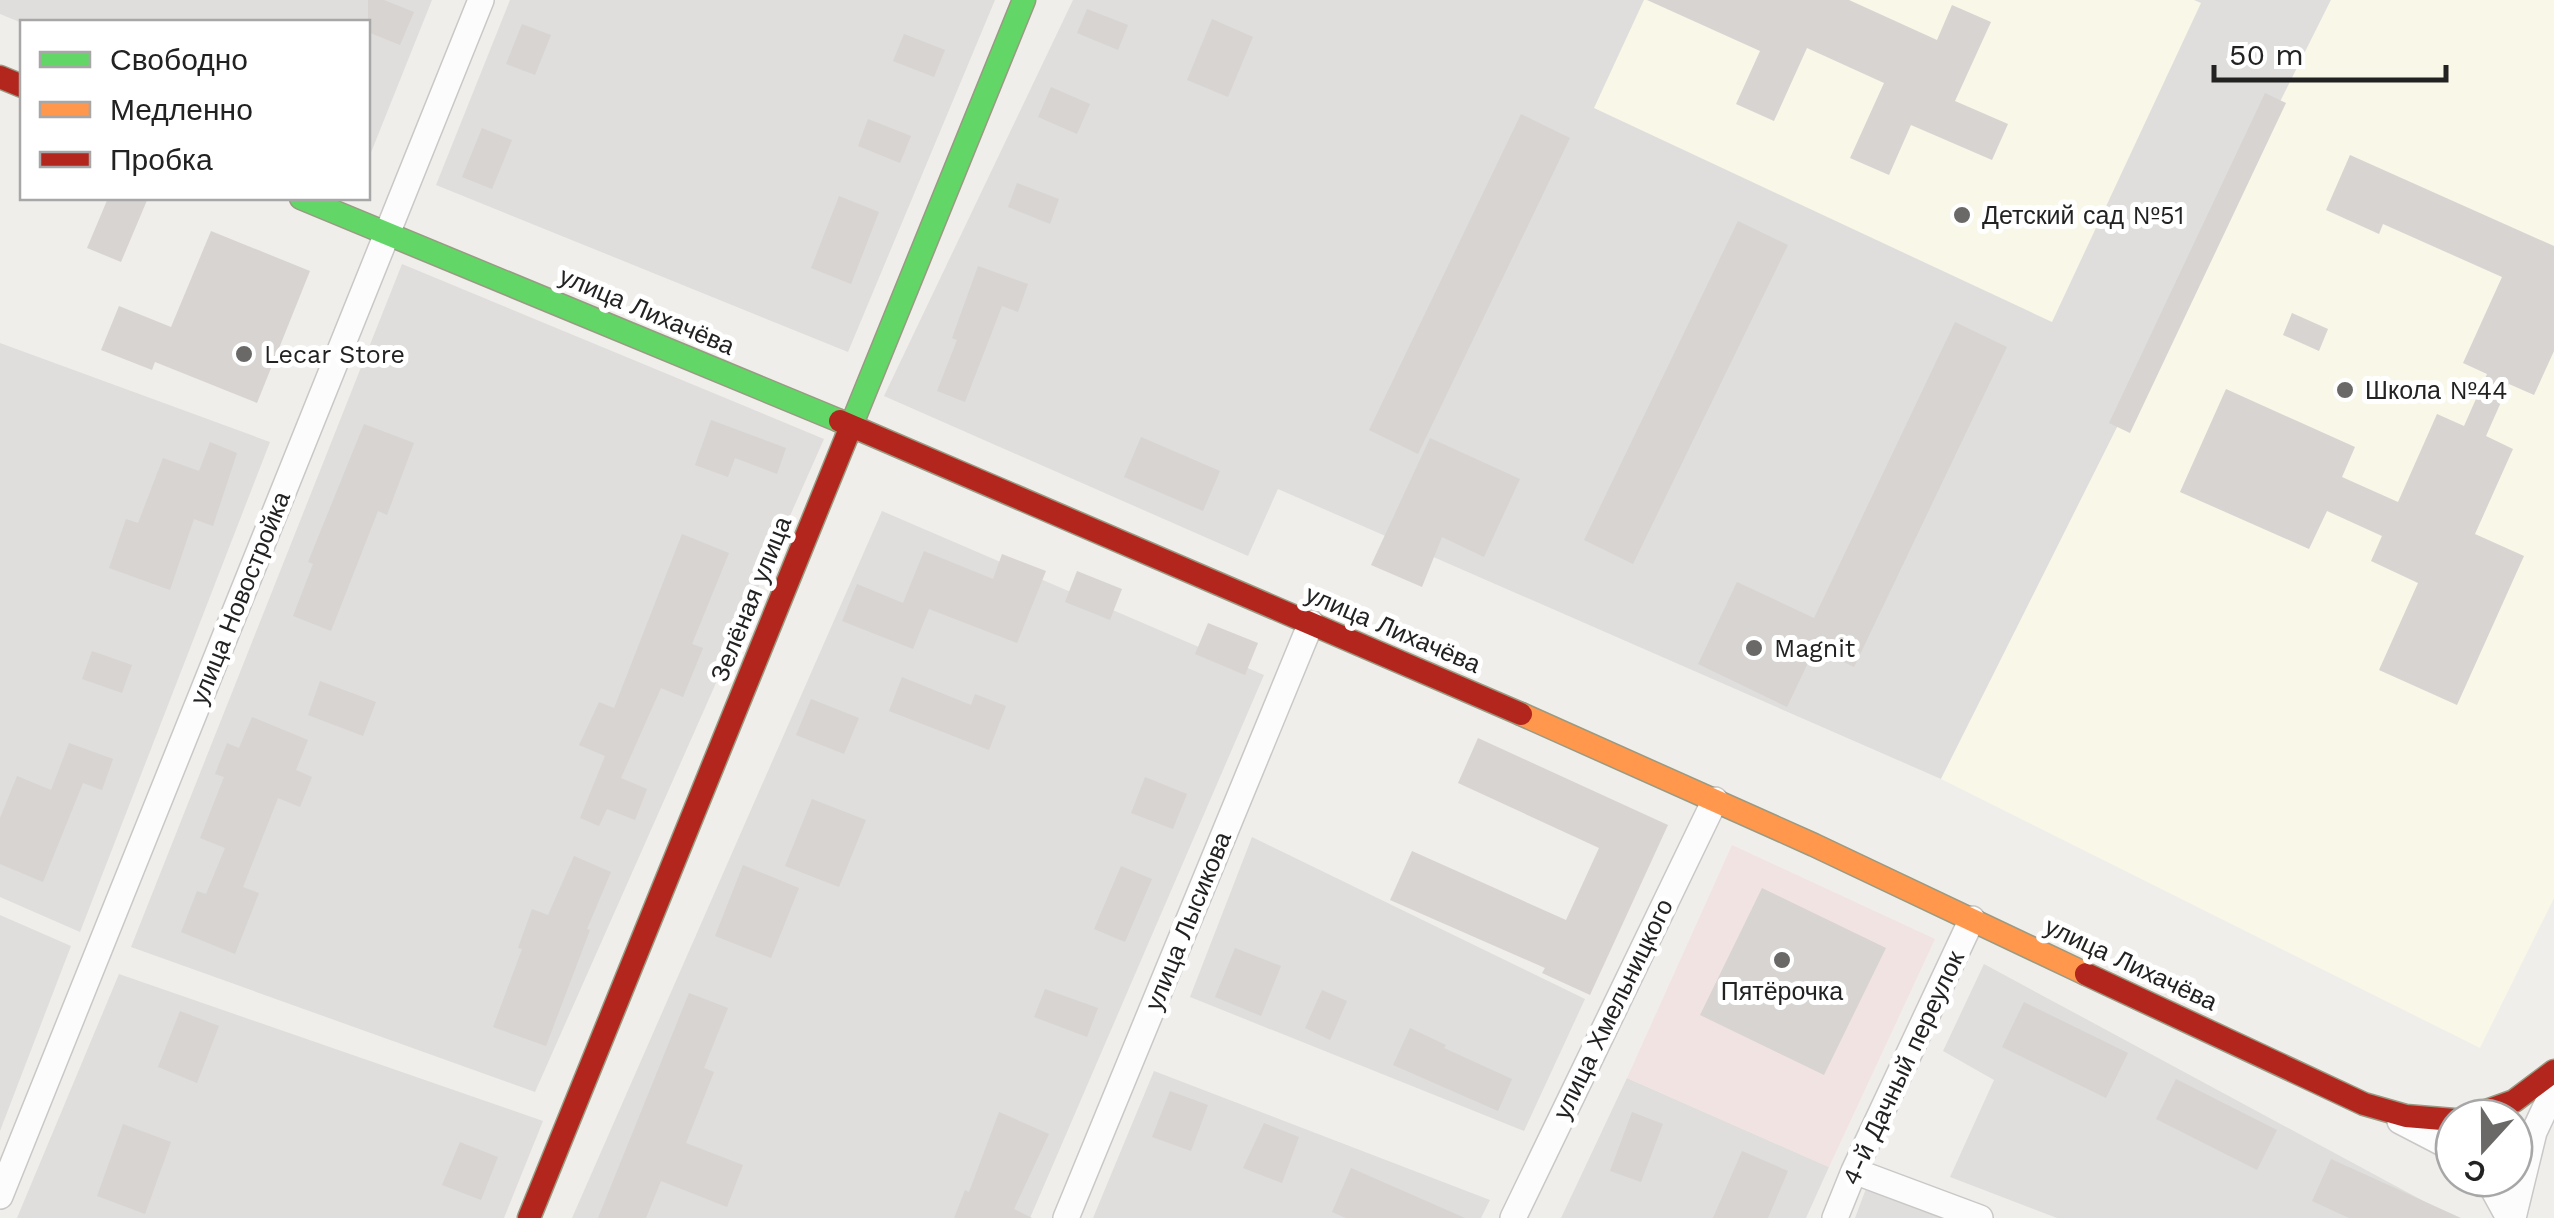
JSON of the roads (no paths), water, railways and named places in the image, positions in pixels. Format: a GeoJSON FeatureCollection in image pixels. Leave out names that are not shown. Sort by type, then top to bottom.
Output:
{"type":"FeatureCollection","features":[{"type":"Feature","properties":{"kind":"main road","name":"Зелёная улица"},"geometry":{"type":"LineString","coordinates":[[529,1218],[1024,0]]}},
{"type":"Feature","properties":{"kind":"main road","name":"улица Лихачёва"},"geometry":{"type":"LineString","coordinates":[[306,200],[850,426],[1715,800],[2387,1114],[2434,1120]]}},
{"type":"Feature","properties":{"kind":"main road"},"geometry":{"type":"LineString","coordinates":[[2520,1098],[2554,1071]]}},
{"type":"Feature","properties":{"kind":"street","name":"улица Новостройка"},"geometry":{"type":"LineString","coordinates":[[0,1196],[481,0]]}},
{"type":"Feature","properties":{"kind":"street","name":"улица Лысикова"},"geometry":{"type":"LineString","coordinates":[[1066,1218],[1311,624]]}},
{"type":"Feature","properties":{"kind":"street","name":"улица Хмельницкого"},"geometry":{"type":"LineString","coordinates":[[1513,1218],[1715,800]]}},
{"type":"Feature","properties":{"kind":"street","name":"4-й Дачный переулок"},"geometry":{"type":"LineString","coordinates":[[1835,1218],[1972,919]]}},
{"type":"Feature","properties":{"kind":"street"},"geometry":{"type":"LineString","coordinates":[[2511,1218],[2534,1132],[2554,1089]]}},
{"type":"Feature","properties":{"kind":"street"},"geometry":{"type":"LineString","coordinates":[[2387,1114],[2434,1139]]}},
{"type":"Feature","properties":{"kind":"street"},"geometry":{"type":"LineString","coordinates":[[1854,1171],[1980,1218]]}},
{"type":"Feature","properties":{"kind":"place","name":"Детский сад №51"},"geometry":{"type":"Point","coordinates":[1962,215]}},
{"type":"Feature","properties":{"kind":"place","name":"Lecar Store"},"geometry":{"type":"Point","coordinates":[244,354]}},
{"type":"Feature","properties":{"kind":"place","name":"Школа №44"},"geometry":{"type":"Point","coordinates":[2345,390]}},
{"type":"Feature","properties":{"kind":"place","name":"Magnit"},"geometry":{"type":"Point","coordinates":[1754,648]}},
{"type":"Feature","properties":{"kind":"place","name":"Пятёрочка"},"geometry":{"type":"Point","coordinates":[1782,960]}}]}
